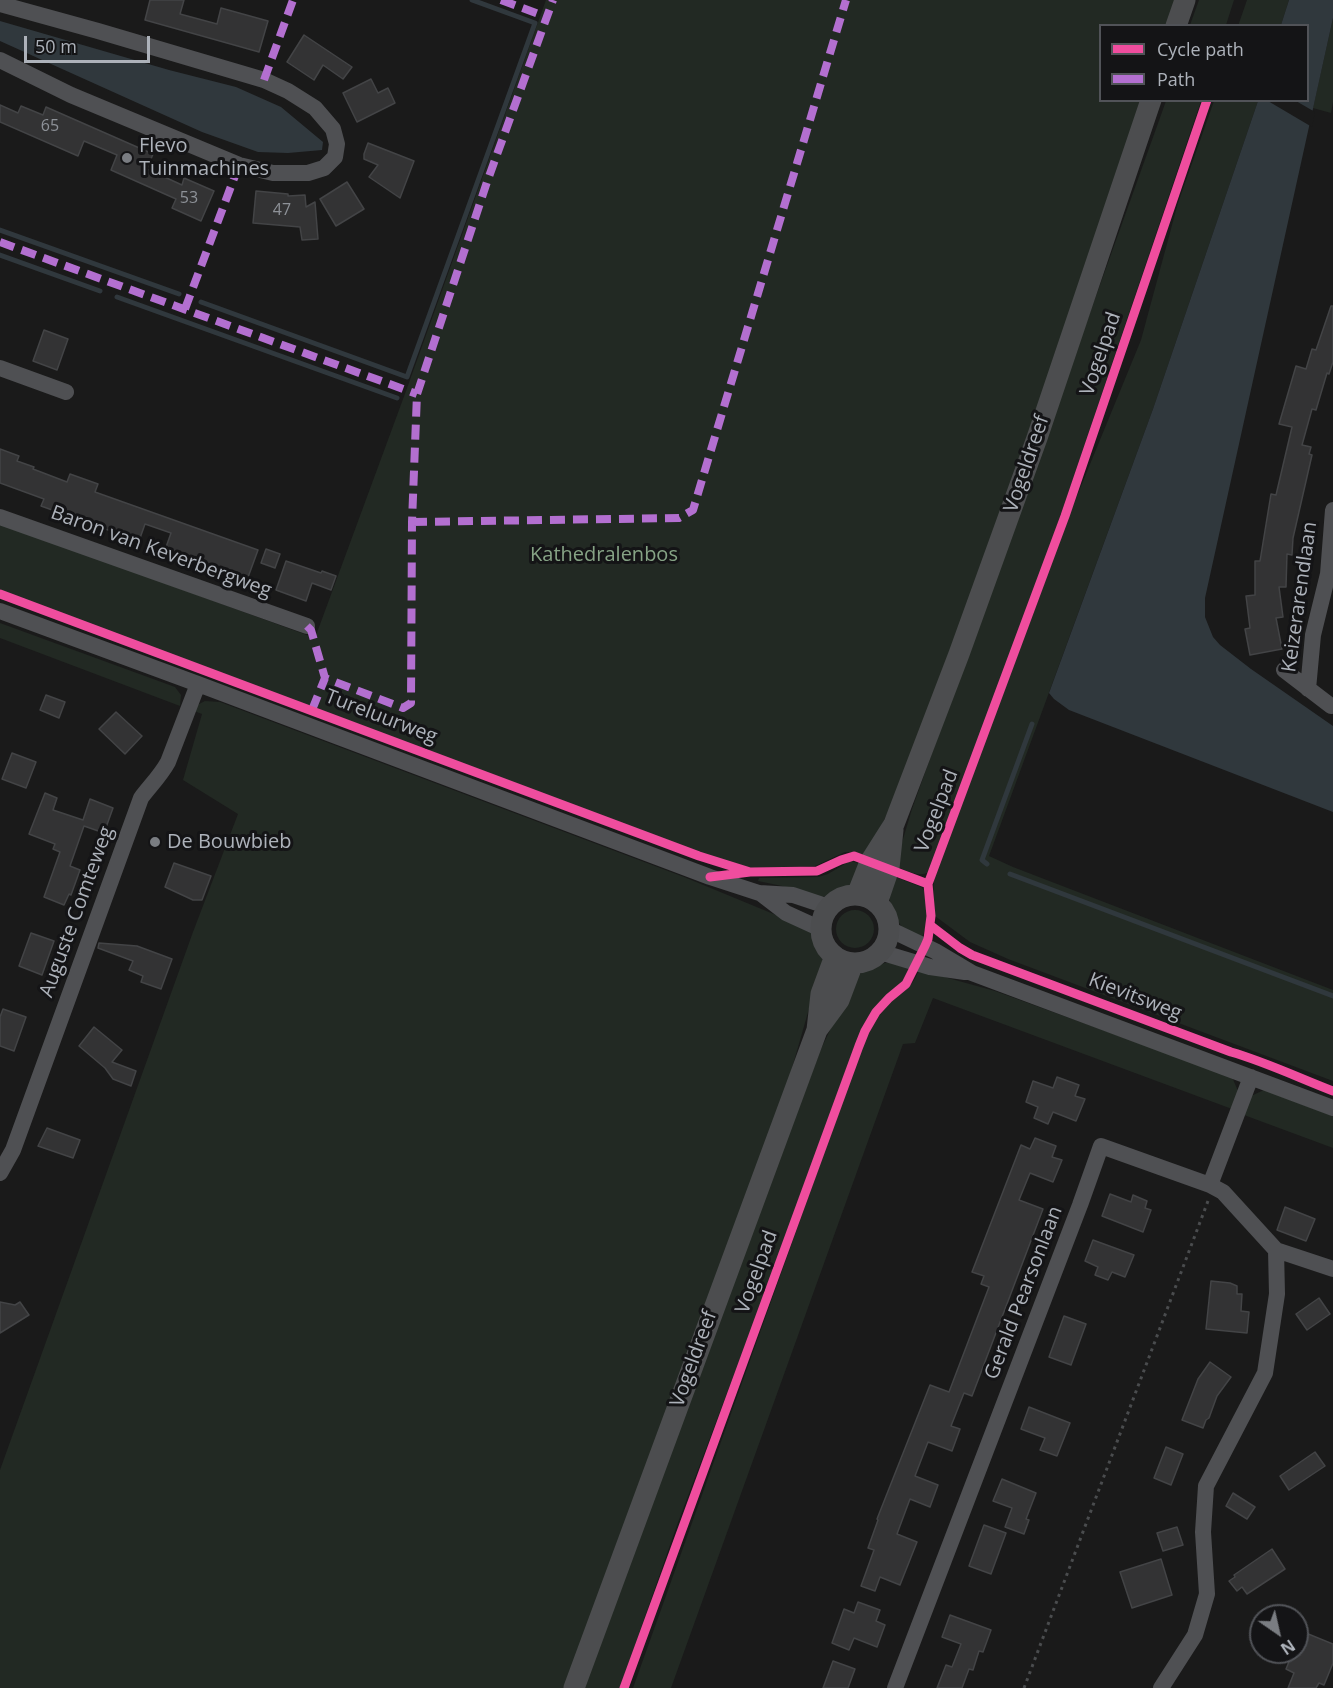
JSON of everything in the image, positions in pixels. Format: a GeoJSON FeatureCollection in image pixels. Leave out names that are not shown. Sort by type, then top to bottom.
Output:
{"type":"FeatureCollection","features":[{"type":"Feature","properties":{"kind":"main road"},"geometry":{"type":"LineString","coordinates":[[1177,24],[1185,0]]}},
{"type":"Feature","properties":{"kind":"main road","name":"Vogeldreef"},"geometry":{"type":"LineString","coordinates":[[856,895],[870,862],[894,824],[959,654],[1037,438],[1150,102]]}},
{"type":"Feature","properties":{"kind":"main road","name":"Vogeldreef"},"geometry":{"type":"LineString","coordinates":[[877,903],[890,868],[894,824]]}},
{"type":"Feature","properties":{"kind":"main road"},"geometry":{"type":"LineString","coordinates":[[856,895],[877,903],[884,910],[889,929],[888,937],[880,952],[863,962],[844,959],[828,949],[821,929],[829,907],[846,896],[856,895]]}},
{"type":"Feature","properties":{"kind":"main road","name":"Vogeldreef"},"geometry":{"type":"LineString","coordinates":[[574,1688],[817,1030],[821,994],[844,959]]}},
{"type":"Feature","properties":{"kind":"street"},"geometry":{"type":"LineString","coordinates":[[0,4],[264,80],[288,91],[315,108],[333,129],[337,144],[335,157],[324,168],[308,173],[273,173],[240,165],[71,95],[0,60]]}},
{"type":"Feature","properties":{"kind":"street"},"geometry":{"type":"LineString","coordinates":[[0,368],[66,392]]}},
{"type":"Feature","properties":{"kind":"street","name":"Keizerarendlaan"},"geometry":{"type":"LineString","coordinates":[[1308,689],[1313,635],[1328,574],[1333,510]]}},
{"type":"Feature","properties":{"kind":"street","name":"Baron van Keverbergweg"},"geometry":{"type":"LineString","coordinates":[[0,517],[307,626]]}},
{"type":"Feature","properties":{"kind":"street","name":"Tureluurweg"},"geometry":{"type":"LineString","coordinates":[[0,612],[198,684],[701,874],[759,892],[793,895],[829,907]]}},
{"type":"Feature","properties":{"kind":"street","name":"Keizerarendlaan"},"geometry":{"type":"LineString","coordinates":[[1284,670],[1331,706]]}},
{"type":"Feature","properties":{"kind":"street","name":"Auguste Comteweg"},"geometry":{"type":"LineString","coordinates":[[0,1173],[13,1150],[141,798],[152,782],[163,772],[198,684]]}},
{"type":"Feature","properties":{"kind":"street","name":"Tureluurweg"},"geometry":{"type":"LineString","coordinates":[[759,892],[786,913],[821,929]]}},
{"type":"Feature","properties":{"kind":"street","name":"Kievitsweg"},"geometry":{"type":"LineString","coordinates":[[889,929],[935,951],[972,974]]}},
{"type":"Feature","properties":{"kind":"street","name":"Kievitsweg"},"geometry":{"type":"LineString","coordinates":[[880,952],[930,967],[972,974],[1333,1108]]}},
{"type":"Feature","properties":{"kind":"street"},"geometry":{"type":"LineString","coordinates":[[1251,1077],[1210,1185],[1223,1192],[1276,1250],[1333,1269]]}},
{"type":"Feature","properties":{"kind":"street","name":"Gerald Pearsonlaan"},"geometry":{"type":"LineString","coordinates":[[895,1688],[1101,1146],[1210,1185]]}},
{"type":"Feature","properties":{"kind":"street"},"geometry":{"type":"LineString","coordinates":[[1161,1688],[1195,1635],[1207,1593],[1203,1532],[1206,1486],[1265,1373],[1277,1294],[1276,1250]]}},
{"type":"Feature","properties":{"kind":"path"},"geometry":{"type":"LineString","coordinates":[[1024,1688],[1211,1195],[1210,1185]]}},
{"type":"Feature","properties":{"kind":"green space","name":"Kathedralenbos"},"geometry":{"type":"Polygon","coordinates":[[[546,0],[1176,0],[1168,24],[1099,24],[1099,102],[1143,102],[994,532],[895,797],[867,856],[845,852],[815,866],[748,868],[698,853],[0,591],[0,523],[315,638],[546,0]]]}},
{"type":"Feature","properties":{"kind":"green space"},"geometry":{"type":"Polygon","coordinates":[[[1199,0],[1234,0],[1226,24],[1190,24],[1199,0]]]}},
{"type":"Feature","properties":{"kind":"green space"},"geometry":{"type":"Polygon","coordinates":[[[1247,0],[1289,0],[1281,24],[1239,24],[1247,0]]]}},
{"type":"Feature","properties":{"kind":"green space"},"geometry":{"type":"Polygon","coordinates":[[[1333,18],[1333,102],[1331,113],[1313,108],[1333,18]]]}},
{"type":"Feature","properties":{"kind":"green space"},"geometry":{"type":"Polygon","coordinates":[[[1166,102],[1201,102],[1027,611],[929,872],[925,874],[912,873],[895,866],[912,809],[1166,102]]]}},
{"type":"Feature","properties":{"kind":"green space"},"geometry":{"type":"Polygon","coordinates":[[[1214,102],[1258,102],[1153,409],[989,856],[1333,990],[1333,1081],[1008,959],[970,942],[935,916],[933,890],[935,874],[1070,513],[1141,340],[1178,203],[1214,102]]]}},
{"type":"Feature","properties":{"kind":"green space"},"geometry":{"type":"Polygon","coordinates":[[[0,623],[175,687],[181,695],[180,706],[0,638],[0,623]]]}},
{"type":"Feature","properties":{"kind":"green space"},"geometry":{"type":"Polygon","coordinates":[[[205,701],[220,702],[684,877],[805,927],[814,935],[823,960],[788,1082],[564,1688],[0,1688],[0,1470],[193,932],[238,814],[183,780],[202,714],[194,711],[199,704],[205,701]]]}},
{"type":"Feature","properties":{"kind":"green space"},"geometry":{"type":"Polygon","coordinates":[[[848,862],[864,865],[853,885],[822,897],[758,881],[759,878],[818,877],[848,862]]]}},
{"type":"Feature","properties":{"kind":"green space"},"geometry":{"type":"Polygon","coordinates":[[[893,876],[921,887],[925,891],[928,919],[922,939],[903,929],[893,913],[888,892],[893,876]]]}},
{"type":"Feature","properties":{"kind":"green space"},"geometry":{"type":"Polygon","coordinates":[[[855,910],[868,916],[874,929],[868,942],[855,948],[842,942],[836,929],[842,916],[855,910]]]}},
{"type":"Feature","properties":{"kind":"green space"},"geometry":{"type":"Polygon","coordinates":[[[885,963],[895,963],[911,968],[906,980],[888,993],[871,1013],[854,1048],[677,1525],[620,1688],[583,1688],[821,1049],[855,978],[866,969],[885,963]]]}},
{"type":"Feature","properties":{"kind":"green space"},"geometry":{"type":"Polygon","coordinates":[[[919,970],[995,991],[1232,1077],[1238,1091],[1232,1109],[933,998],[915,1043],[903,1044],[671,1688],[633,1688],[862,1047],[882,1009],[909,987],[919,970]]]}},
{"type":"Feature","properties":{"kind":"green space"},"geometry":{"type":"Polygon","coordinates":[[[1264,1090],[1333,1116],[1333,1148],[1244,1115],[1251,1096],[1264,1090]]]}},
{"type":"Feature","properties":{"kind":"shaded area"},"geometry":{"type":"Polygon","coordinates":[[[1289,0],[1333,0],[1333,18],[1205,598],[1205,617],[1213,637],[1220,645],[1333,726],[1333,812],[1069,710],[1049,693],[1153,409],[1258,102],[1309,102],[1309,24],[1281,24],[1289,0]]]}},
{"type":"Feature","properties":{"kind":"shaded area"},"geometry":{"type":"Polygon","coordinates":[[[0,21],[236,87],[281,107],[323,142],[322,150],[288,153],[258,152],[202,132],[0,41],[0,21]]]}},
{"type":"Feature","properties":{"kind":"pier"},"geometry":{"type":"Polygon","coordinates":[[[1270,102],[1298,102],[1315,112],[1312,127],[1270,102]]]}},
{"type":"Feature","properties":{"kind":"building"},"geometry":{"type":"Polygon","coordinates":[[[150,0],[184,0],[180,14],[217,24],[221,8],[268,21],[259,52],[145,20],[150,0]]]}},
{"type":"Feature","properties":{"kind":"building"},"geometry":{"type":"Polygon","coordinates":[[[304,35],[352,67],[343,79],[323,65],[314,80],[287,62],[304,35]]]}},
{"type":"Feature","properties":{"kind":"building"},"geometry":{"type":"Polygon","coordinates":[[[371,79],[378,93],[388,88],[395,103],[357,122],[343,93],[371,79]]]}},
{"type":"Feature","properties":{"kind":"building"},"geometry":{"type":"Polygon","coordinates":[[[0,105],[18,113],[21,106],[43,115],[46,107],[153,154],[147,169],[182,185],[184,178],[214,191],[201,221],[172,208],[176,199],[111,170],[117,155],[84,141],[78,156],[0,122],[0,105]]]}},
{"type":"Feature","properties":{"kind":"building"},"geometry":{"type":"Polygon","coordinates":[[[368,143],[414,161],[400,198],[369,177],[378,165],[364,159],[368,143]]]}},
{"type":"Feature","properties":{"kind":"building"},"geometry":{"type":"Polygon","coordinates":[[[347,182],[364,209],[336,226],[320,199],[347,182]]]}},
{"type":"Feature","properties":{"kind":"building"},"geometry":{"type":"Polygon","coordinates":[[[256,191],[288,194],[288,196],[305,195],[306,207],[315,202],[318,239],[302,240],[300,227],[253,223],[256,191]]]}},
{"type":"Feature","properties":{"kind":"building"},"geometry":{"type":"Polygon","coordinates":[[[1331,306],[1333,306],[1333,362],[1329,374],[1327,373],[1316,410],[1312,409],[1302,445],[1311,447],[1309,454],[1312,455],[1293,538],[1292,555],[1287,554],[1286,587],[1279,587],[1283,617],[1276,618],[1282,649],[1250,655],[1245,629],[1250,628],[1246,596],[1255,595],[1255,561],[1260,561],[1271,494],[1276,495],[1292,427],[1279,424],[1296,366],[1306,369],[1312,349],[1316,350],[1331,306]]]}},
{"type":"Feature","properties":{"kind":"building"},"geometry":{"type":"Polygon","coordinates":[[[44,330],[68,339],[57,370],[33,361],[44,330]]]}},
{"type":"Feature","properties":{"kind":"building"},"geometry":{"type":"Polygon","coordinates":[[[0,449],[19,456],[17,461],[34,467],[33,469],[67,482],[70,474],[98,484],[95,492],[258,550],[247,580],[165,550],[171,533],[145,524],[139,541],[41,506],[44,499],[0,483],[0,449]]]}},
{"type":"Feature","properties":{"kind":"building"},"geometry":{"type":"Polygon","coordinates":[[[266,549],[280,554],[275,568],[261,563],[266,549]]]}},
{"type":"Feature","properties":{"kind":"building"},"geometry":{"type":"Polygon","coordinates":[[[286,561],[336,576],[331,590],[312,583],[306,601],[276,590],[286,561]]]}},
{"type":"Feature","properties":{"kind":"building"},"geometry":{"type":"Polygon","coordinates":[[[46,695],[65,702],[59,718],[40,710],[46,695]]]}},
{"type":"Feature","properties":{"kind":"building"},"geometry":{"type":"Polygon","coordinates":[[[116,712],[142,736],[125,754],[99,729],[116,712]]]}},
{"type":"Feature","properties":{"kind":"building"},"geometry":{"type":"Polygon","coordinates":[[[12,753],[36,762],[26,788],[2,779],[12,753]]]}},
{"type":"Feature","properties":{"kind":"building"},"geometry":{"type":"Polygon","coordinates":[[[45,793],[57,798],[53,810],[83,820],[90,799],[113,808],[104,833],[84,826],[70,866],[80,870],[71,895],[69,894],[64,905],[44,897],[60,852],[53,849],[55,844],[29,834],[45,793]]]}},
{"type":"Feature","properties":{"kind":"building"},"geometry":{"type":"Polygon","coordinates":[[[174,863],[211,876],[202,900],[193,900],[165,887],[174,863]]]}},
{"type":"Feature","properties":{"kind":"building"},"geometry":{"type":"Polygon","coordinates":[[[31,933],[54,941],[42,975],[19,966],[31,933]]]}},
{"type":"Feature","properties":{"kind":"building"},"geometry":{"type":"Polygon","coordinates":[[[99,943],[137,946],[172,959],[161,989],[141,982],[143,976],[129,970],[133,961],[98,948],[99,943]]]}},
{"type":"Feature","properties":{"kind":"building"},"geometry":{"type":"Polygon","coordinates":[[[3,1009],[26,1017],[14,1051],[0,1046],[0,1017],[3,1009]]]}},
{"type":"Feature","properties":{"kind":"building"},"geometry":{"type":"Polygon","coordinates":[[[94,1027],[122,1050],[112,1062],[136,1071],[131,1086],[113,1079],[105,1068],[79,1046],[94,1027]]]}},
{"type":"Feature","properties":{"kind":"building"},"geometry":{"type":"Polygon","coordinates":[[[1057,1077],[1079,1085],[1075,1096],[1085,1099],[1076,1121],[1053,1112],[1048,1124],[1034,1118],[1038,1107],[1026,1102],[1033,1081],[1053,1088],[1057,1077]]]}},
{"type":"Feature","properties":{"kind":"building"},"geometry":{"type":"Polygon","coordinates":[[[47,1128],[80,1140],[73,1158],[38,1146],[47,1128]]]}},
{"type":"Feature","properties":{"kind":"building"},"geometry":{"type":"Polygon","coordinates":[[[1035,1138],[1056,1146],[1052,1157],[1062,1160],[1053,1182],[1030,1173],[1019,1200],[1043,1209],[972,1396],[964,1393],[951,1426],[960,1429],[952,1451],[928,1442],[915,1476],[938,1485],[930,1507],[910,1499],[897,1534],[917,1542],[900,1585],[880,1577],[875,1591],[861,1586],[874,1550],[868,1548],[877,1519],[930,1385],[949,1392],[989,1287],[981,1284],[984,1276],[972,1272],[1021,1145],[1030,1149],[1035,1138]]]}},
{"type":"Feature","properties":{"kind":"building"},"geometry":{"type":"Polygon","coordinates":[[[1110,1194],[1131,1202],[1133,1195],[1147,1201],[1145,1208],[1151,1210],[1143,1232],[1102,1216],[1110,1194]]]}},
{"type":"Feature","properties":{"kind":"building"},"geometry":{"type":"Polygon","coordinates":[[[1285,1207],[1315,1219],[1306,1241],[1277,1230],[1285,1207]]]}},
{"type":"Feature","properties":{"kind":"building"},"geometry":{"type":"Polygon","coordinates":[[[1093,1240],[1134,1255],[1125,1277],[1112,1272],[1108,1280],[1095,1275],[1098,1267],[1085,1261],[1093,1240]]]}},
{"type":"Feature","properties":{"kind":"building"},"geometry":{"type":"Polygon","coordinates":[[[1211,1281],[1237,1286],[1237,1294],[1242,1294],[1241,1311],[1249,1312],[1247,1333],[1206,1329],[1211,1281]]]}},
{"type":"Feature","properties":{"kind":"building"},"geometry":{"type":"Polygon","coordinates":[[[1319,1298],[1330,1314],[1307,1330],[1296,1314],[1319,1298]]]}},
{"type":"Feature","properties":{"kind":"building"},"geometry":{"type":"Polygon","coordinates":[[[0,1302],[15,1305],[20,1302],[29,1315],[0,1333],[0,1302]]]}},
{"type":"Feature","properties":{"kind":"building"},"geometry":{"type":"Polygon","coordinates":[[[1064,1316],[1086,1324],[1071,1365],[1049,1357],[1064,1316]]]}},
{"type":"Feature","properties":{"kind":"building"},"geometry":{"type":"Polygon","coordinates":[[[1210,1362],[1231,1377],[1217,1396],[1203,1428],[1182,1420],[1198,1379],[1210,1362]]]}},
{"type":"Feature","properties":{"kind":"building"},"geometry":{"type":"Polygon","coordinates":[[[1029,1407],[1070,1423],[1057,1456],[1040,1450],[1045,1438],[1021,1429],[1029,1407]]]}},
{"type":"Feature","properties":{"kind":"building"},"geometry":{"type":"Polygon","coordinates":[[[1166,1447],[1183,1454],[1171,1485],[1154,1478],[1166,1447]]]}},
{"type":"Feature","properties":{"kind":"building"},"geometry":{"type":"Polygon","coordinates":[[[1315,1452],[1325,1466],[1289,1490],[1280,1476],[1315,1452]]]}},
{"type":"Feature","properties":{"kind":"building"},"geometry":{"type":"Polygon","coordinates":[[[1002,1479],[1036,1493],[1026,1519],[1029,1520],[1024,1534],[1005,1527],[1012,1508],[993,1501],[1002,1479]]]}},
{"type":"Feature","properties":{"kind":"building"},"geometry":{"type":"Polygon","coordinates":[[[1233,1493],[1255,1507],[1247,1519],[1226,1506],[1233,1493]]]}},
{"type":"Feature","properties":{"kind":"building"},"geometry":{"type":"Polygon","coordinates":[[[984,1525],[1006,1533],[991,1574],[969,1566],[984,1525]]]}},
{"type":"Feature","properties":{"kind":"building"},"geometry":{"type":"Polygon","coordinates":[[[1177,1527],[1183,1545],[1163,1551],[1157,1533],[1177,1527]]]}},
{"type":"Feature","properties":{"kind":"building"},"geometry":{"type":"Polygon","coordinates":[[[1272,1549],[1285,1569],[1247,1594],[1242,1587],[1237,1591],[1229,1581],[1235,1577],[1234,1575],[1272,1549]]]}},
{"type":"Feature","properties":{"kind":"building"},"geometry":{"type":"Polygon","coordinates":[[[1161,1559],[1172,1595],[1132,1608],[1120,1572],[1161,1559]]]}},
{"type":"Feature","properties":{"kind":"building"},"geometry":{"type":"Polygon","coordinates":[[[858,1602],[880,1610],[876,1621],[885,1625],[877,1647],[854,1638],[849,1650],[832,1643],[844,1609],[854,1613],[858,1602]]]}},
{"type":"Feature","properties":{"kind":"building"},"geometry":{"type":"Polygon","coordinates":[[[950,1615],[991,1630],[983,1652],[979,1651],[973,1670],[969,1669],[962,1688],[937,1688],[946,1665],[952,1667],[961,1644],[942,1637],[950,1615]]]}},
{"type":"Feature","properties":{"kind":"building"},"geometry":{"type":"Polygon","coordinates":[[[1309,1634],[1333,1644],[1333,1663],[1324,1685],[1319,1683],[1316,1688],[1288,1688],[1294,1673],[1286,1669],[1288,1664],[1309,1664],[1309,1634]]]}},
{"type":"Feature","properties":{"kind":"building"},"geometry":{"type":"Polygon","coordinates":[[[833,1661],[855,1669],[848,1688],[823,1688],[833,1661]]]}},
{"type":"Feature","properties":{"kind":"waterway"},"geometry":{"type":"LineString","coordinates":[[201,302],[407,377],[535,23],[472,0]]}},
{"type":"Feature","properties":{"kind":"waterway"},"geometry":{"type":"LineString","coordinates":[[0,230],[179,294]]}},
{"type":"Feature","properties":{"kind":"waterway"},"geometry":{"type":"LineString","coordinates":[[0,255],[100,291]]}},
{"type":"Feature","properties":{"kind":"waterway"},"geometry":{"type":"LineString","coordinates":[[117,297],[397,398]]}},
{"type":"Feature","properties":{"kind":"waterway"},"geometry":{"type":"LineString","coordinates":[[987,864],[982,860],[1032,724]]}},
{"type":"Feature","properties":{"kind":"waterway"},"geometry":{"type":"LineString","coordinates":[[1010,874],[1333,996]]}},
{"type":"Feature","properties":{"kind":"marked path"},"geometry":{"type":"LineString","coordinates":[[264,80],[293,0]]}},
{"type":"Feature","properties":{"kind":"marked path"},"geometry":{"type":"LineString","coordinates":[[501,0],[547,17]]}},
{"type":"Feature","properties":{"kind":"marked path"},"geometry":{"type":"LineString","coordinates":[[312,710],[325,678],[403,708],[411,703],[412,522],[417,394],[487,182],[553,0]]}},
{"type":"Feature","properties":{"kind":"marked path"},"geometry":{"type":"LineString","coordinates":[[412,522],[679,518],[693,510],[846,0]]}},
{"type":"Feature","properties":{"kind":"marked path"},"geometry":{"type":"LineString","coordinates":[[185,309],[239,165]]}},
{"type":"Feature","properties":{"kind":"marked path"},"geometry":{"type":"LineString","coordinates":[[0,242],[417,394]]}},
{"type":"Feature","properties":{"kind":"marked path"},"geometry":{"type":"LineString","coordinates":[[307,626],[311,630],[325,678]]}},
{"type":"Feature","properties":{"kind":"cycle path","name":"Vogelpad"},"geometry":{"type":"LineString","coordinates":[[624,1688],[865,1031],[876,1012],[906,984],[928,939],[931,916],[928,884],[1065,516],[1206,102]]}},
{"type":"Feature","properties":{"kind":"cycle path"},"geometry":{"type":"LineString","coordinates":[[0,594],[699,856],[750,872]]}},
{"type":"Feature","properties":{"kind":"cycle path"},"geometry":{"type":"LineString","coordinates":[[710,877],[750,872],[817,871],[854,856],[928,884]]}},
{"type":"Feature","properties":{"kind":"cycle path"},"geometry":{"type":"LineString","coordinates":[[930,925],[972,955],[1257,1060],[1333,1091]]}},
{"type":"Feature","properties":{"kind":"place","name":"Flevo Tuinmachines"},"geometry":{"type":"Point","coordinates":[127,158]}},
{"type":"Feature","properties":{"kind":"place","name":"De Bouwbieb"},"geometry":{"type":"Point","coordinates":[155,842]}}]}
